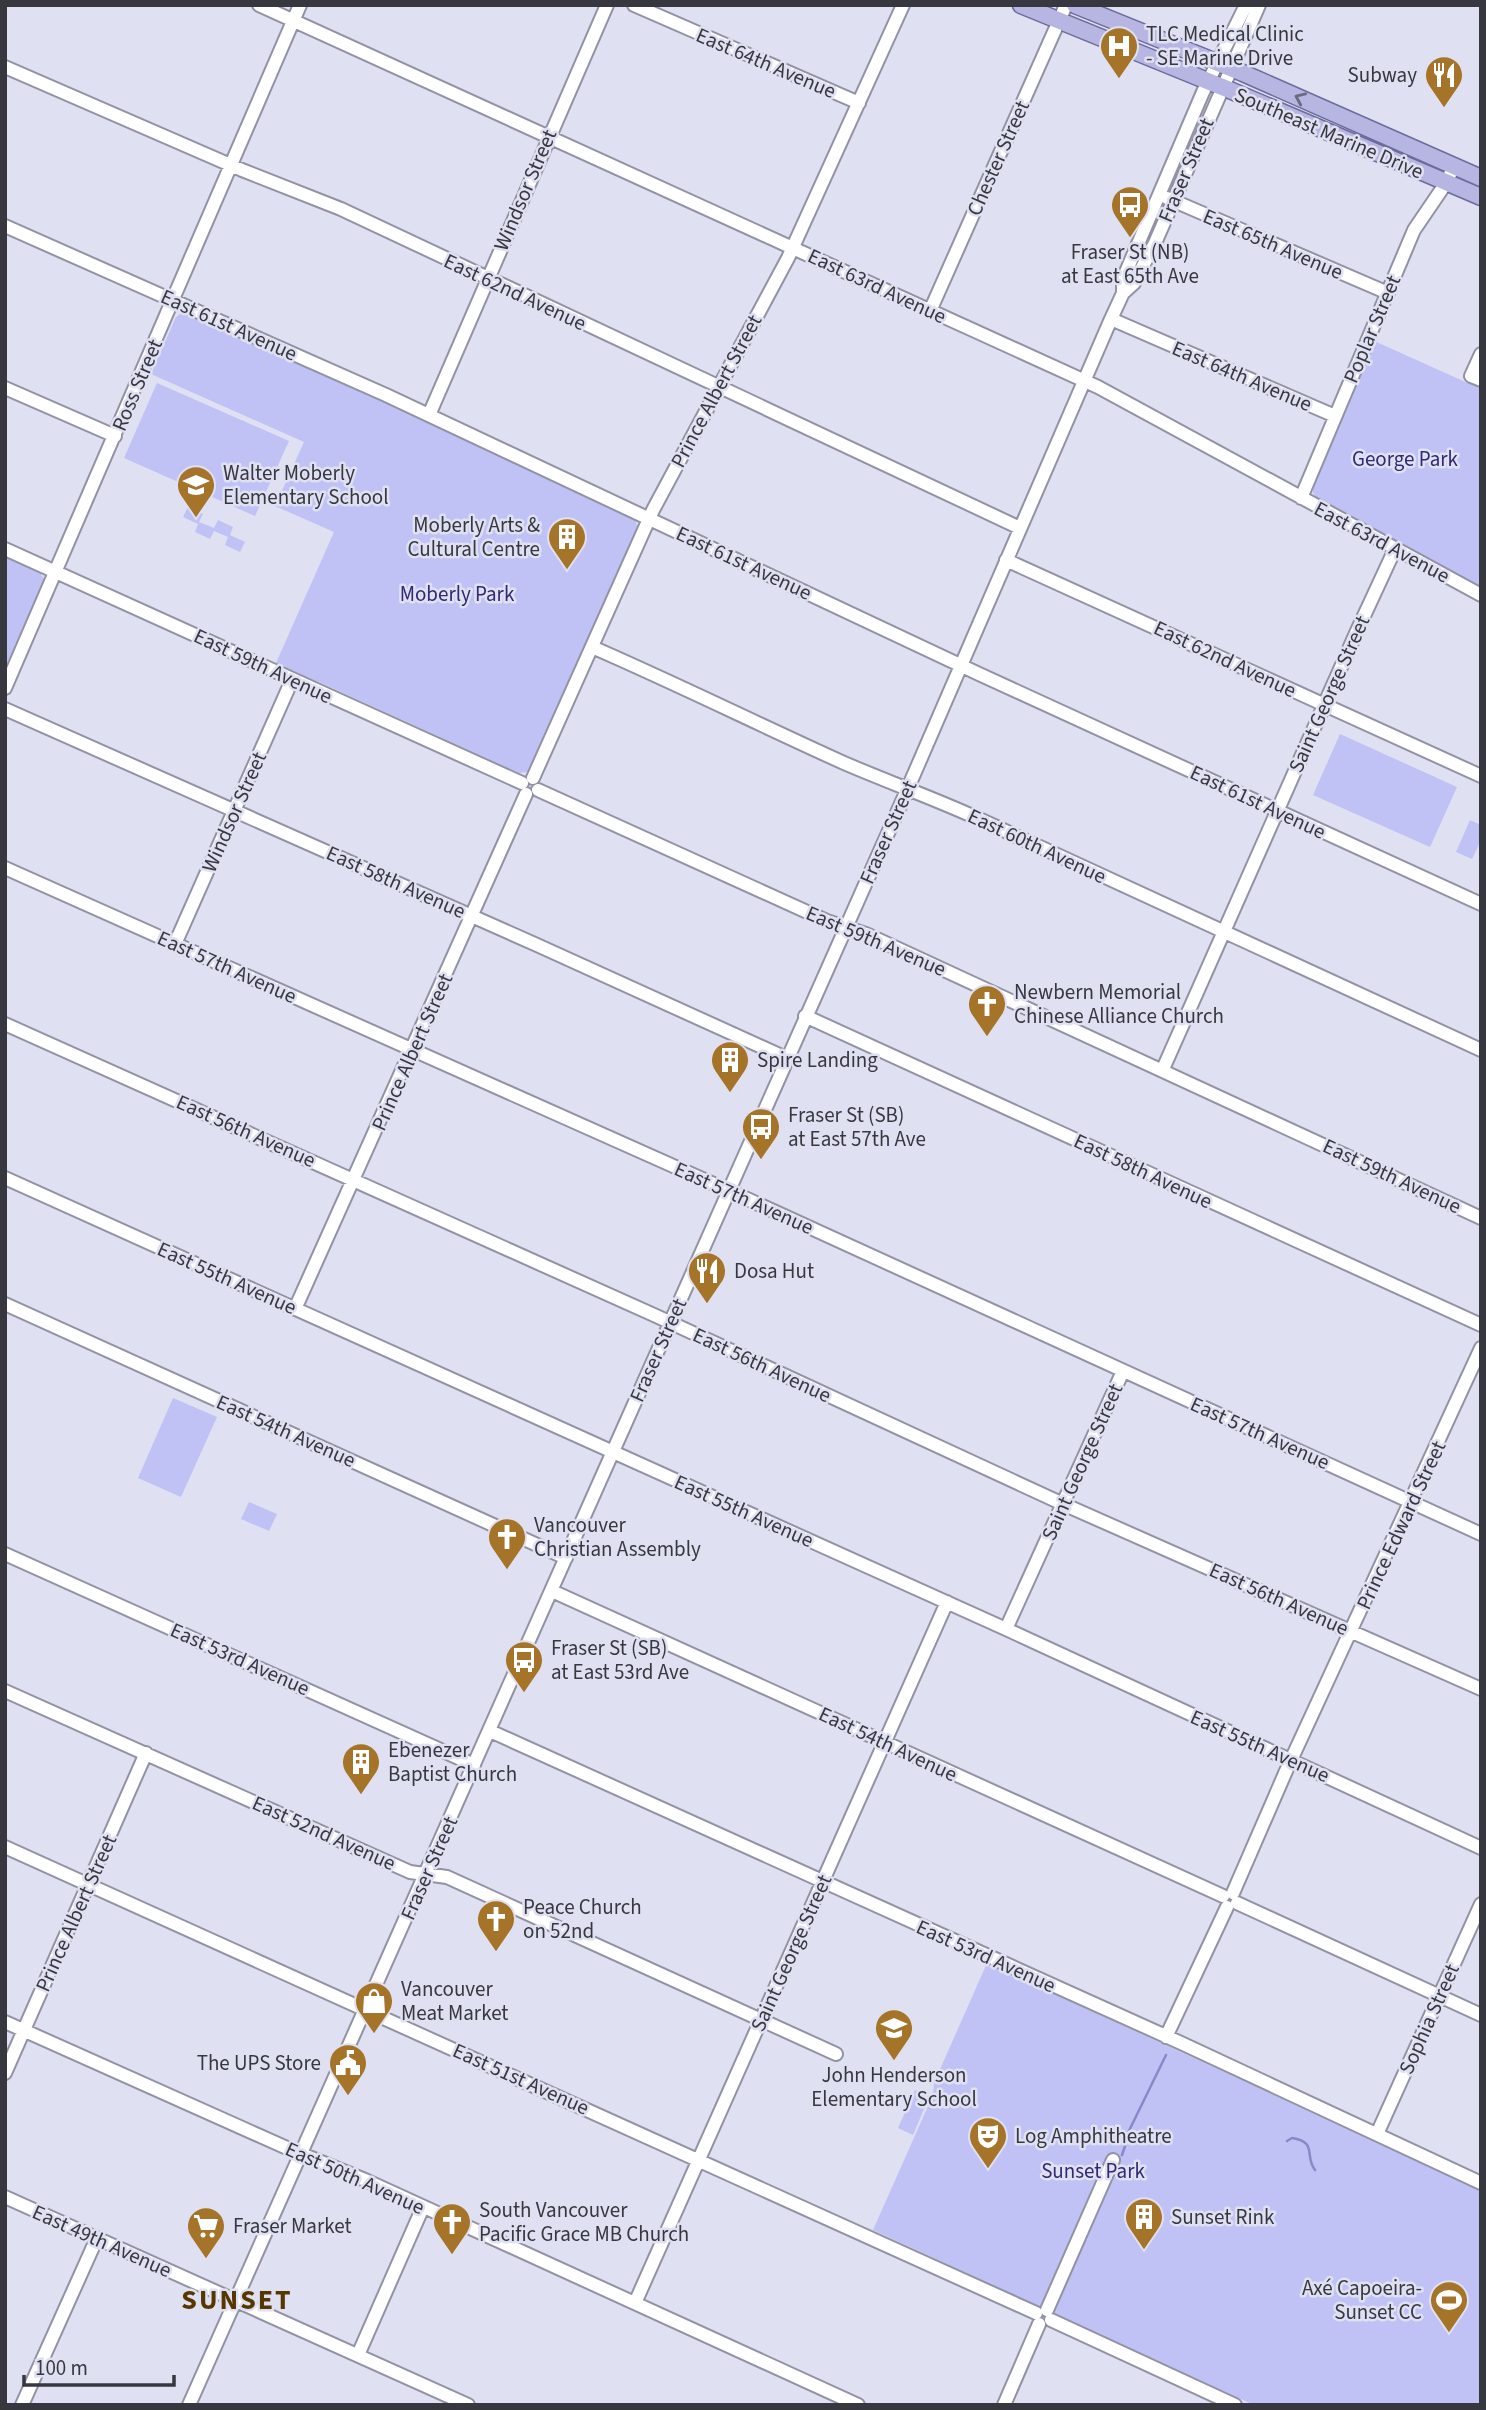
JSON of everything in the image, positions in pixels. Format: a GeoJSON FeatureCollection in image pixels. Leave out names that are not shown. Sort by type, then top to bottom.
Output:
{"type":"FeatureCollection","features":[{"type":"Feature","properties":{"kind":"main road","name":"Southeast Marine Drive"},"geometry":{"type":"LineString","coordinates":[[1021,5],[1481,197]]}},
{"type":"Feature","properties":{"kind":"main road","name":"Southeast Marine Drive"},"geometry":{"type":"LineString","coordinates":[[1075,5],[1224,66],[1481,178]]}},
{"type":"Feature","properties":{"kind":"street","name":"East 63rd Avenue"},"geometry":{"type":"LineString","coordinates":[[259,5],[1083,381],[1481,595]]}},
{"type":"Feature","properties":{"kind":"street","name":"Ross Street"},"geometry":{"type":"LineString","coordinates":[[5,688],[300,5]]}},
{"type":"Feature","properties":{"kind":"street","name":"Windsor Street"},"geometry":{"type":"LineString","coordinates":[[429,415],[607,5]]}},
{"type":"Feature","properties":{"kind":"street","name":"East 64th Avenue"},"geometry":{"type":"LineString","coordinates":[[634,5],[859,103]]}},
{"type":"Feature","properties":{"kind":"street","name":"Prince Albert Street"},"geometry":{"type":"LineString","coordinates":[[295,1309],[649,519],[792,248],[903,5]]}},
{"type":"Feature","properties":{"kind":"street","name":"Chester Street"},"geometry":{"type":"LineString","coordinates":[[930,311],[1066,5]]}},
{"type":"Feature","properties":{"kind":"street","name":"Fraser Street"},"geometry":{"type":"LineString","coordinates":[[1224,66],[1246,5]]}},
{"type":"Feature","properties":{"kind":"street","name":"Fraser Street"},"geometry":{"type":"LineString","coordinates":[[1123,293],[1122,279],[1159,194],[1224,66],[1259,5]]}},
{"type":"Feature","properties":{"kind":"street","name":"East 62nd Avenue"},"geometry":{"type":"LineString","coordinates":[[5,67],[341,209],[1020,528]]}},
{"type":"Feature","properties":{"kind":"street","name":"Fraser Street"},"geometry":{"type":"LineString","coordinates":[[189,2405],[908,788],[1083,381],[1123,293],[1134,283],[1173,201],[1215,85]]}},
{"type":"Feature","properties":{"kind":"street","name":"Poplar Street"},"geometry":{"type":"LineString","coordinates":[[1301,498],[1414,230],[1446,183],[1454,166]]}},
{"type":"Feature","properties":{"kind":"street","name":"East 65th Avenue"},"geometry":{"type":"LineString","coordinates":[[1159,194],[1388,293]]}},
{"type":"Feature","properties":{"kind":"street","name":"East 61st Avenue"},"geometry":{"type":"LineString","coordinates":[[5,226],[429,415],[961,665],[1481,904]]}},
{"type":"Feature","properties":{"kind":"street","name":"East 64th Avenue"},"geometry":{"type":"LineString","coordinates":[[1111,319],[1335,416]]}},
{"type":"Feature","properties":{"kind":"street"},"geometry":{"type":"LineString","coordinates":[[1476,378],[1481,354]]}},
{"type":"Feature","properties":{"kind":"street"},"geometry":{"type":"LineString","coordinates":[[5,388],[115,436]]}},
{"type":"Feature","properties":{"kind":"street","name":"East 59th Avenue"},"geometry":{"type":"LineString","coordinates":[[5,549],[827,921],[846,927],[1163,1069],[1481,1217]]}},
{"type":"Feature","properties":{"kind":"street","name":"Saint George Street"},"geometry":{"type":"LineString","coordinates":[[1163,1069],[1395,549]]}},
{"type":"Feature","properties":{"kind":"street","name":"East 62nd Avenue"},"geometry":{"type":"LineString","coordinates":[[1006,560],[1481,776]]}},
{"type":"Feature","properties":{"kind":"street","name":"East 60th Avenue"},"geometry":{"type":"LineString","coordinates":[[592,647],[845,763],[908,788],[1481,1051]]}},
{"type":"Feature","properties":{"kind":"street","name":"Windsor Street"},"geometry":{"type":"LineString","coordinates":[[176,944],[292,680]]}},
{"type":"Feature","properties":{"kind":"street","name":"East 58th Avenue"},"geometry":{"type":"LineString","coordinates":[[5,709],[786,1058]]}},
{"type":"Feature","properties":{"kind":"street","name":"East 57th Avenue"},"geometry":{"type":"LineString","coordinates":[[5,868],[728,1190],[1481,1534]]}},
{"type":"Feature","properties":{"kind":"street","name":"East 58th Avenue"},"geometry":{"type":"LineString","coordinates":[[805,1016],[1481,1325]]}},
{"type":"Feature","properties":{"kind":"street","name":"East 56th Avenue"},"geometry":{"type":"LineString","coordinates":[[5,1024],[355,1179],[1063,1504],[1481,1689]]}},
{"type":"Feature","properties":{"kind":"street","name":"East 55th Avenue"},"geometry":{"type":"LineString","coordinates":[[5,1178],[947,1602],[1481,1848]]}},
{"type":"Feature","properties":{"kind":"street","name":"East 54th Avenue"},"geometry":{"type":"LineString","coordinates":[[5,1304],[566,1558]]}},
{"type":"Feature","properties":{"kind":"street","name":"Prince Edward Street"},"geometry":{"type":"LineString","coordinates":[[1166,2037],[1411,1503],[1476,1373],[1481,1349]]}},
{"type":"Feature","properties":{"kind":"street","name":"Saint George Street"},"geometry":{"type":"LineString","coordinates":[[1006,1629],[1123,1371]]}},
{"type":"Feature","properties":{"kind":"street","name":"East 53rd Avenue"},"geometry":{"type":"LineString","coordinates":[[5,1553],[474,1765]]}},
{"type":"Feature","properties":{"kind":"street","name":"East 54th Avenue"},"geometry":{"type":"LineString","coordinates":[[552,1591],[1481,2015]]}},
{"type":"Feature","properties":{"kind":"street","name":"Saint George Street"},"geometry":{"type":"LineString","coordinates":[[635,2303],[947,1602]]}},
{"type":"Feature","properties":{"kind":"street","name":"East 52nd Avenue"},"geometry":{"type":"LineString","coordinates":[[5,1690],[410,1872],[447,1877],[836,2054]]}},
{"type":"Feature","properties":{"kind":"street","name":"East 53rd Avenue"},"geometry":{"type":"LineString","coordinates":[[490,1731],[1166,2037],[1481,2183]]}},
{"type":"Feature","properties":{"kind":"street","name":"Prince Albert Street"},"geometry":{"type":"LineString","coordinates":[[5,2073],[146,1753]]}},
{"type":"Feature","properties":{"kind":"street","name":"East 51st Avenue"},"geometry":{"type":"LineString","coordinates":[[5,1847],[366,2008],[1235,2405]]}},
{"type":"Feature","properties":{"kind":"street","name":"Sophia Street"},"geometry":{"type":"LineString","coordinates":[[1377,2134],[1481,1904]]}},
{"type":"Feature","properties":{"kind":"street","name":"East 50th Avenue"},"geometry":{"type":"LineString","coordinates":[[5,2022],[423,2207],[858,2405]]}},
{"type":"Feature","properties":{"kind":"street"},"geometry":{"type":"LineString","coordinates":[[1004,2405],[1113,2160]]}},
{"type":"Feature","properties":{"kind":"street","name":"East 49th Avenue"},"geometry":{"type":"LineString","coordinates":[[5,2197],[468,2405]]}},
{"type":"Feature","properties":{"kind":"street"},"geometry":{"type":"LineString","coordinates":[[358,2355],[423,2207]]}},
{"type":"Feature","properties":{"kind":"street"},"geometry":{"type":"LineString","coordinates":[[22,2405],[97,2238]]}},
{"type":"Feature","properties":{"kind":"green space","name":"Moberly Park"},"geometry":{"type":"Polygon","coordinates":[[[183,312],[425,420],[636,520],[637,527],[619,568],[621,572],[527,772],[519,773],[317,681],[279,667],[276,663],[334,532],[275,506],[304,442],[151,374],[176,317],[183,312]]]}},
{"type":"Feature","properties":{"kind":"green space","name":"George Park"},"geometry":{"type":"Polygon","coordinates":[[[1372,340],[1481,389],[1481,587],[1317,498],[1313,493],[1313,487],[1372,340]]]}},
{"type":"Feature","properties":{"kind":"green space"},"geometry":{"type":"Polygon","coordinates":[[[157,383],[289,441],[255,516],[124,458],[157,383]]]}},
{"type":"Feature","properties":{"kind":"green space"},"geometry":{"type":"Polygon","coordinates":[[[188,507],[203,514],[199,522],[214,528],[218,520],[233,527],[230,535],[245,542],[240,552],[225,545],[228,537],[214,531],[210,539],[195,532],[198,524],[183,517],[188,507]]]}},
{"type":"Feature","properties":{"kind":"green space"},"geometry":{"type":"Polygon","coordinates":[[[5,557],[40,573],[44,579],[5,668],[5,557]]]}},
{"type":"Feature","properties":{"kind":"green space"},"geometry":{"type":"Polygon","coordinates":[[[1340,734],[1457,787],[1430,847],[1313,795],[1340,734]]]}},
{"type":"Feature","properties":{"kind":"green space"},"geometry":{"type":"Polygon","coordinates":[[[1470,820],[1481,825],[1481,840],[1472,859],[1456,852],[1470,820]]]}},
{"type":"Feature","properties":{"kind":"green space"},"geometry":{"type":"Polygon","coordinates":[[[173,1398],[217,1417],[181,1497],[138,1478],[173,1398]]]}},
{"type":"Feature","properties":{"kind":"green space"},"geometry":{"type":"Polygon","coordinates":[[[249,1502],[277,1514],[269,1531],[241,1519],[249,1502]]]}},
{"type":"Feature","properties":{"kind":"green space","name":"Sunset Park"},"geometry":{"type":"Polygon","coordinates":[[[987,1963],[1481,2190],[1481,2405],[1254,2405],[873,2230],[933,2095],[934,2083],[987,1963]]]}},
{"type":"Feature","properties":{"kind":"green space"},"geometry":{"type":"Polygon","coordinates":[[[915,2090],[929,2097],[913,2135],[898,2128],[915,2090]]]}},
{"type":"Feature","properties":{"kind":"waterway"},"geometry":{"type":"LineString","coordinates":[[1125,2139],[1166,2055]]}},
{"type":"Feature","properties":{"kind":"waterway"},"geometry":{"type":"LineString","coordinates":[[1287,2141],[1292,2138],[1308,2146],[1315,2170]]}},
{"type":"Feature","properties":{"kind":"waterway"},"geometry":{"type":"LineString","coordinates":[[1122,2155],[1125,2146]]}},
{"type":"Feature","properties":{"kind":"place","name":"TLC Medical Clinic - SE Marine Drive"},"geometry":{"type":"Point","coordinates":[1119,80]}},
{"type":"Feature","properties":{"kind":"place","name":"Subway"},"geometry":{"type":"Point","coordinates":[1444,109]}},
{"type":"Feature","properties":{"kind":"place","name":"Fraser St (NB) at East 65th Ave"},"geometry":{"type":"Point","coordinates":[1130,239]}},
{"type":"Feature","properties":{"kind":"place","name":"Walter Moberly Elementary School"},"geometry":{"type":"Point","coordinates":[196,519]}},
{"type":"Feature","properties":{"kind":"place","name":"Moberly Arts & Cultural Centre"},"geometry":{"type":"Point","coordinates":[567,571]}},
{"type":"Feature","properties":{"kind":"place","name":"Newbern Memorial Chinese Alliance Church"},"geometry":{"type":"Point","coordinates":[987,1038]}},
{"type":"Feature","properties":{"kind":"place","name":"Spire Landing"},"geometry":{"type":"Point","coordinates":[730,1094]}},
{"type":"Feature","properties":{"kind":"place","name":"Fraser St (SB) at East 57th Ave"},"geometry":{"type":"Point","coordinates":[761,1161]}},
{"type":"Feature","properties":{"kind":"place","name":"Dosa Hut"},"geometry":{"type":"Point","coordinates":[707,1305]}},
{"type":"Feature","properties":{"kind":"place","name":"Vancouver Christian Assembly"},"geometry":{"type":"Point","coordinates":[507,1571]}},
{"type":"Feature","properties":{"kind":"place","name":"Fraser St (SB) at East 53rd Ave"},"geometry":{"type":"Point","coordinates":[524,1694]}},
{"type":"Feature","properties":{"kind":"place","name":"Ebenezer Baptist Church"},"geometry":{"type":"Point","coordinates":[361,1796]}},
{"type":"Feature","properties":{"kind":"place","name":"Peace Church on 52nd"},"geometry":{"type":"Point","coordinates":[496,1953]}},
{"type":"Feature","properties":{"kind":"place","name":"Vancouver Meat Market"},"geometry":{"type":"Point","coordinates":[374,2035]}},
{"type":"Feature","properties":{"kind":"place","name":"John Henderson Elementary School"},"geometry":{"type":"Point","coordinates":[894,2062]}},
{"type":"Feature","properties":{"kind":"place","name":"The UPS Store"},"geometry":{"type":"Point","coordinates":[348,2097]}},
{"type":"Feature","properties":{"kind":"place","name":"Log Amphitheatre"},"geometry":{"type":"Point","coordinates":[988,2170]}},
{"type":"Feature","properties":{"kind":"place","name":"Sunset Rink"},"geometry":{"type":"Point","coordinates":[1144,2251]}},
{"type":"Feature","properties":{"kind":"place","name":"South Vancouver Pacific Grace MB Church"},"geometry":{"type":"Point","coordinates":[452,2256]}},
{"type":"Feature","properties":{"kind":"place","name":"Fraser Market"},"geometry":{"type":"Point","coordinates":[206,2260]}},
{"type":"Feature","properties":{"kind":"place","name":"Axé Capoeira- Sunset CC"},"geometry":{"type":"Point","coordinates":[1449,2334]}},
{"type":"Feature","properties":{"kind":"district","name":"SUNSET"},"geometry":{"type":"Point","coordinates":[237,2300]}}]}
